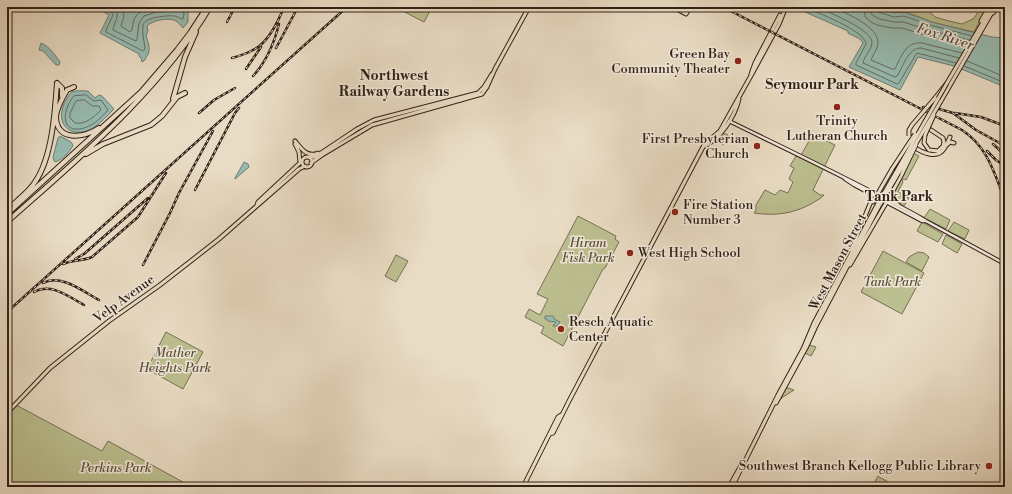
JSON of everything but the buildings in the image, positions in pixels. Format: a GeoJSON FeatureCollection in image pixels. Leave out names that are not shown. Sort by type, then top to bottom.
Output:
{"type":"FeatureCollection","features":[{"type":"Feature","properties":{"kind":"highway"},"geometry":{"type":"LineString","coordinates":[[170,107],[176,94],[179,77],[188,50],[207,7]]}},
{"type":"Feature","properties":{"kind":"highway"},"geometry":{"type":"LineString","coordinates":[[7,222],[71,165],[136,102],[169,65],[211,7]]}},
{"type":"Feature","properties":{"kind":"highway"},"geometry":{"type":"LineString","coordinates":[[7,212],[111,120],[140,92],[164,67],[200,22]]}},
{"type":"Feature","properties":{"kind":"highway"},"geometry":{"type":"LineString","coordinates":[[7,212],[35,183],[46,162],[49,150],[57,83],[61,86],[62,90],[61,102]]}},
{"type":"Feature","properties":{"kind":"highway"},"geometry":{"type":"LineString","coordinates":[[74,87],[68,89],[57,112],[57,121],[60,128],[69,135],[78,136],[87,134],[111,120]]}},
{"type":"Feature","properties":{"kind":"highway"},"geometry":{"type":"LineString","coordinates":[[71,165],[103,144],[150,125],[162,116],[177,97],[185,93]]}},
{"type":"Feature","properties":{"kind":"main road"},"geometry":{"type":"LineString","coordinates":[[478,94],[374,120],[315,155],[309,154],[295,143],[301,162],[305,166],[309,166],[322,155],[372,125],[478,94],[496,70],[529,7]]}},
{"type":"Feature","properties":{"kind":"main road"},"geometry":{"type":"LineString","coordinates":[[673,7],[686,14],[689,7]]}},
{"type":"Feature","properties":{"kind":"main road"},"geometry":{"type":"LineString","coordinates":[[973,39],[989,7]]}},
{"type":"Feature","properties":{"kind":"main road","name":"West Mason Street"},"geometry":{"type":"LineString","coordinates":[[732,487],[803,349],[814,324],[947,83],[992,7]]}},
{"type":"Feature","properties":{"kind":"main road","name":"West Mason Street"},"geometry":{"type":"LineString","coordinates":[[923,127],[941,101],[996,7]]}},
{"type":"Feature","properties":{"kind":"main road"},"geometry":{"type":"LineString","coordinates":[[523,487],[556,421],[561,415],[703,147],[720,131],[728,120],[776,29],[784,9]]}},
{"type":"Feature","properties":{"kind":"main road"},"geometry":{"type":"LineString","coordinates":[[947,83],[912,125],[909,130],[909,136],[913,146],[925,153],[935,155],[940,153],[949,138]]}},
{"type":"Feature","properties":{"kind":"main road"},"geometry":{"type":"LineString","coordinates":[[941,101],[924,136],[924,143],[927,148],[932,151],[936,151],[943,148],[949,142],[954,142]]}},
{"type":"Feature","properties":{"kind":"main road"},"geometry":{"type":"LineString","coordinates":[[728,120],[844,178],[869,193],[876,195]]}},
{"type":"Feature","properties":{"kind":"main road"},"geometry":{"type":"LineString","coordinates":[[840,278],[876,195],[892,169],[923,127]]}},
{"type":"Feature","properties":{"kind":"main road"},"geometry":{"type":"LineString","coordinates":[[840,278],[844,276],[894,189],[923,127]]}},
{"type":"Feature","properties":{"kind":"main road"},"geometry":{"type":"LineString","coordinates":[[931,130],[943,138],[943,148]]}},
{"type":"Feature","properties":{"kind":"main road"},"geometry":{"type":"LineString","coordinates":[[301,162],[305,157],[315,157],[321,152]]}},
{"type":"Feature","properties":{"kind":"main road"},"geometry":{"type":"LineString","coordinates":[[309,157],[311,163]]}},
{"type":"Feature","properties":{"kind":"main road","name":"Velp Avenue"},"geometry":{"type":"LineString","coordinates":[[7,413],[50,368],[109,321],[214,244],[301,162]]}},
{"type":"Feature","properties":{"kind":"main road","name":"Velp Avenue"},"geometry":{"type":"LineString","coordinates":[[257,204],[260,204],[299,168],[305,166]]}},
{"type":"Feature","properties":{"kind":"main road"},"geometry":{"type":"LineString","coordinates":[[844,178],[852,180],[876,195],[1005,264]]}},
{"type":"Feature","properties":{"kind":"main road"},"geometry":{"type":"LineString","coordinates":[[894,189],[892,197],[898,205]]}},
{"type":"Feature","properties":{"kind":"main road"},"geometry":{"type":"LineString","coordinates":[[868,212],[872,199],[869,193]]}},
{"type":"Feature","properties":{"kind":"main road"},"geometry":{"type":"LineString","coordinates":[[887,201],[898,205],[926,222]]}},
{"type":"Feature","properties":{"kind":"main road","name":"West Mason Street"},"geometry":{"type":"LineString","coordinates":[[729,487],[740,466],[745,460]]}},
{"type":"Feature","properties":{"kind":"green space"},"geometry":{"type":"Polygon","coordinates":[[[395,7],[432,7],[424,22],[395,7]]]}},
{"type":"Feature","properties":{"kind":"green space"},"geometry":{"type":"Polygon","coordinates":[[[875,7],[902,7],[904,9],[908,7],[911,10],[928,10],[935,17],[962,24],[973,19],[977,14],[978,7],[987,7],[974,32],[931,22],[904,12],[886,11],[875,7]]]}},
{"type":"Feature","properties":{"kind":"green space"},"geometry":{"type":"Polygon","coordinates":[[[723,133],[728,135],[723,145],[717,140],[723,133]]]}},
{"type":"Feature","properties":{"kind":"green space"},"geometry":{"type":"Polygon","coordinates":[[[813,134],[835,145],[813,190],[820,195],[824,195],[811,204],[790,212],[776,214],[754,213],[756,210],[756,205],[765,190],[775,195],[780,190],[788,193],[793,182],[789,179],[794,168],[790,166],[796,156],[800,157],[813,134]]]}},
{"type":"Feature","properties":{"kind":"green space"},"geometry":{"type":"Polygon","coordinates":[[[913,153],[919,156],[906,180],[902,180],[903,182],[898,192],[909,198],[904,206],[893,198],[894,192],[913,153]]]}},
{"type":"Feature","properties":{"kind":"green space"},"geometry":{"type":"Polygon","coordinates":[[[930,209],[950,220],[946,229],[924,218],[930,209]]]}},
{"type":"Feature","properties":{"kind":"green space","name":"Hiram Fisk Park"},"geometry":{"type":"Polygon","coordinates":[[[578,216],[616,236],[615,239],[619,242],[605,268],[603,269],[563,346],[541,333],[544,327],[525,317],[529,309],[540,315],[548,299],[537,294],[578,216]]]}},
{"type":"Feature","properties":{"kind":"green space"},"geometry":{"type":"Polygon","coordinates":[[[922,222],[943,234],[938,242],[917,231],[922,222]]]}},
{"type":"Feature","properties":{"kind":"green space"},"geometry":{"type":"Polygon","coordinates":[[[954,222],[969,230],[965,239],[948,231],[954,222]]]}},
{"type":"Feature","properties":{"kind":"green space"},"geometry":{"type":"Polygon","coordinates":[[[946,235],[962,244],[957,253],[942,244],[946,235]]]}},
{"type":"Feature","properties":{"kind":"green space","name":"Tank Park"},"geometry":{"type":"Polygon","coordinates":[[[883,251],[924,273],[902,314],[861,292],[883,251]]]}},
{"type":"Feature","properties":{"kind":"green space"},"geometry":{"type":"Polygon","coordinates":[[[918,252],[924,253],[929,257],[922,271],[906,262],[909,257],[918,252]]]}},
{"type":"Feature","properties":{"kind":"green space"},"geometry":{"type":"Polygon","coordinates":[[[396,255],[408,261],[396,282],[385,276],[396,255]]]}},
{"type":"Feature","properties":{"kind":"green space","name":"Mather Heights Park"},"geometry":{"type":"Polygon","coordinates":[[[166,332],[203,352],[183,389],[147,369],[166,332]]]}},
{"type":"Feature","properties":{"kind":"green space"},"geometry":{"type":"Polygon","coordinates":[[[809,345],[816,347],[811,356],[805,353],[809,345]]]}},
{"type":"Feature","properties":{"kind":"green space"},"geometry":{"type":"Polygon","coordinates":[[[786,388],[794,390],[780,399],[786,388]]]}},
{"type":"Feature","properties":{"kind":"green space","name":"Perkins Park"},"geometry":{"type":"Polygon","coordinates":[[[16,405],[102,451],[108,441],[192,487],[7,487],[7,415],[16,405]]]}},
{"type":"Feature","properties":{"kind":"green space"},"geometry":{"type":"Polygon","coordinates":[[[878,476],[879,477],[898,487],[872,487],[878,476]]]}},
{"type":"Feature","properties":{"kind":"water"},"geometry":{"type":"Polygon","coordinates":[[[94,7],[184,7],[188,11],[188,22],[183,28],[176,21],[169,19],[157,21],[147,26],[148,32],[146,35],[149,52],[145,60],[142,62],[139,54],[100,33],[109,15],[94,7]]]}},
{"type":"Feature","properties":{"kind":"water","name":"Fox River"},"geometry":{"type":"Polygon","coordinates":[[[794,7],[875,7],[895,13],[905,12],[931,22],[992,37],[1005,38],[1005,87],[954,66],[918,57],[900,90],[849,67],[863,43],[860,39],[848,33],[848,31],[794,7]]]}},
{"type":"Feature","properties":{"kind":"water"},"geometry":{"type":"Polygon","coordinates":[[[41,43],[47,46],[54,54],[60,62],[59,65],[56,65],[43,51],[39,50],[41,43]]]}},
{"type":"Feature","properties":{"kind":"water"},"geometry":{"type":"Polygon","coordinates":[[[88,91],[95,98],[99,95],[102,96],[114,109],[93,128],[77,132],[70,131],[63,122],[61,115],[62,108],[72,92],[88,91]]]}},
{"type":"Feature","properties":{"kind":"water"},"geometry":{"type":"Polygon","coordinates":[[[60,136],[71,142],[73,145],[66,155],[55,162],[53,157],[58,138],[60,136]]]}},
{"type":"Feature","properties":{"kind":"water"},"geometry":{"type":"Polygon","coordinates":[[[244,162],[248,164],[249,167],[235,179],[235,178],[244,162]]]}},
{"type":"Feature","properties":{"kind":"water"},"geometry":{"type":"Polygon","coordinates":[[[545,316],[553,316],[554,319],[560,322],[557,326],[553,326],[556,322],[545,319],[545,316]]]}},
{"type":"Feature","properties":{"kind":"railway"},"geometry":{"type":"LineString","coordinates":[[227,22],[235,7]]}},
{"type":"Feature","properties":{"kind":"railway"},"geometry":{"type":"LineString","coordinates":[[232,58],[258,47],[268,37],[276,25],[284,7]]}},
{"type":"Feature","properties":{"kind":"railway"},"geometry":{"type":"LineString","coordinates":[[276,48],[298,7]]}},
{"type":"Feature","properties":{"kind":"railway"},"geometry":{"type":"LineString","coordinates":[[7,312],[347,7]]}},
{"type":"Feature","properties":{"kind":"railway"},"geometry":{"type":"LineString","coordinates":[[723,7],[962,130],[971,137],[984,152],[1005,200]]}},
{"type":"Feature","properties":{"kind":"railway"},"geometry":{"type":"LineString","coordinates":[[253,76],[269,52],[279,24]]}},
{"type":"Feature","properties":{"kind":"railway"},"geometry":{"type":"LineString","coordinates":[[246,69],[261,47]]}},
{"type":"Feature","properties":{"kind":"railway"},"geometry":{"type":"LineString","coordinates":[[199,113],[214,100],[235,88]]}},
{"type":"Feature","properties":{"kind":"railway"},"geometry":{"type":"LineString","coordinates":[[923,107],[953,113],[976,130],[1005,146]]}},
{"type":"Feature","properties":{"kind":"railway"},"geometry":{"type":"LineString","coordinates":[[195,190],[239,108]]}},
{"type":"Feature","properties":{"kind":"railway"},"geometry":{"type":"LineString","coordinates":[[955,113],[981,117],[1005,126]]}},
{"type":"Feature","properties":{"kind":"railway"},"geometry":{"type":"LineString","coordinates":[[143,265],[179,193],[213,131]]}},
{"type":"Feature","properties":{"kind":"railway"},"geometry":{"type":"LineString","coordinates":[[993,144],[1005,155]]}},
{"type":"Feature","properties":{"kind":"railway"},"geometry":{"type":"LineString","coordinates":[[987,151],[1005,166]]}},
{"type":"Feature","properties":{"kind":"railway"},"geometry":{"type":"LineString","coordinates":[[63,264],[92,257],[138,217],[166,173]]}},
{"type":"Feature","properties":{"kind":"railway"},"geometry":{"type":"LineString","coordinates":[[75,259],[84,254],[148,198]]}},
{"type":"Feature","properties":{"kind":"railway"},"geometry":{"type":"LineString","coordinates":[[43,283],[57,280],[64,282],[79,288],[99,300]]}},
{"type":"Feature","properties":{"kind":"railway"},"geometry":{"type":"LineString","coordinates":[[34,292],[40,289],[53,290],[60,292],[84,305]]}},
{"type":"Feature","properties":{"kind":"place","name":"Green Bay Community Theater"},"geometry":{"type":"Point","coordinates":[738,61]}},
{"type":"Feature","properties":{"kind":"place","name":"Trinity Lutheran Church"},"geometry":{"type":"Point","coordinates":[837,107]}},
{"type":"Feature","properties":{"kind":"place","name":"First Presbyterian Church"},"geometry":{"type":"Point","coordinates":[757,146]}},
{"type":"Feature","properties":{"kind":"place","name":"Fire Station Number 3"},"geometry":{"type":"Point","coordinates":[675,212]}},
{"type":"Feature","properties":{"kind":"place","name":"West High School"},"geometry":{"type":"Point","coordinates":[630,253]}},
{"type":"Feature","properties":{"kind":"place","name":"Resch Aquatic Center"},"geometry":{"type":"Point","coordinates":[561,329]}},
{"type":"Feature","properties":{"kind":"place","name":"Southwest Branch Kellogg Public Library"},"geometry":{"type":"Point","coordinates":[989,466]}},
{"type":"Feature","properties":{"kind":"district","name":"Northwest Railway Gardens"},"geometry":{"type":"Point","coordinates":[394,84]}},
{"type":"Feature","properties":{"kind":"district","name":"Seymour Park"},"geometry":{"type":"Point","coordinates":[812,85]}},
{"type":"Feature","properties":{"kind":"district","name":"Tank Park"},"geometry":{"type":"Point","coordinates":[899,197]}}]}
